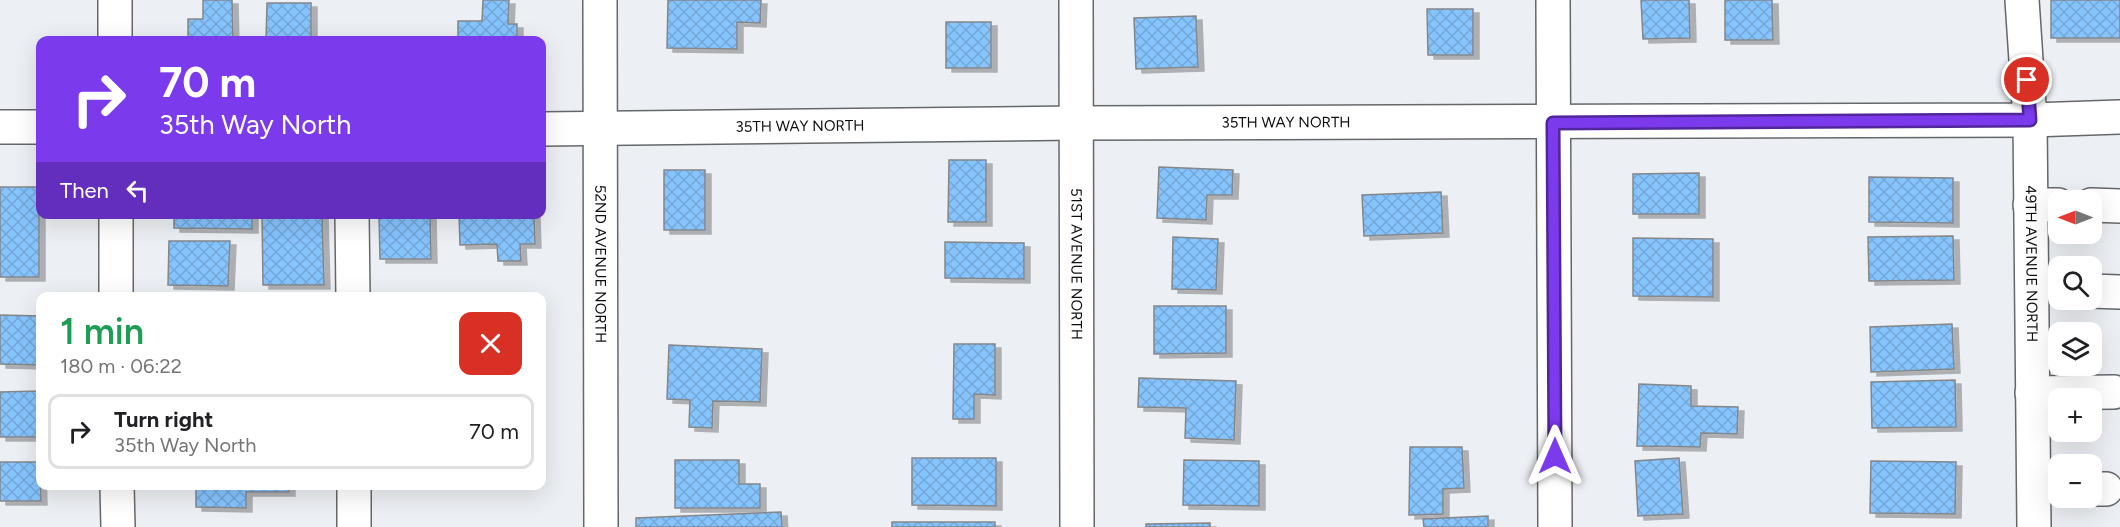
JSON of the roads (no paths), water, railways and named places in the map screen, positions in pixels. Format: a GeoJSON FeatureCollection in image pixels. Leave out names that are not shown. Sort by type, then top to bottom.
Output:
{"type":"FeatureCollection","features":[{"type":"Feature","properties":{"kind":"street"},"geometry":{"type":"LineString","coordinates":[[115,0],[115,36]]}},
{"type":"Feature","properties":{"kind":"street","name":"52ND AVENUE NORTH"},"geometry":{"type":"LineString","coordinates":[[600,0],[601,527]]}},
{"type":"Feature","properties":{"kind":"street","name":"51ST AVENUE NORTH"},"geometry":{"type":"LineString","coordinates":[[1076,0],[1077,527]]}},
{"type":"Feature","properties":{"kind":"street"},"geometry":{"type":"LineString","coordinates":[[1553,0],[1555,527]]}},
{"type":"Feature","properties":{"kind":"street","name":"49TH AVENUE NORTH"},"geometry":{"type":"LineString","coordinates":[[2022,0],[2030,120],[2044,205],[2045,290],[2032,393],[2046,488],[2034,527]]}},
{"type":"Feature","properties":{"kind":"street","name":"35TH WAY NORTH"},"geometry":{"type":"LineString","coordinates":[[546,129],[1076,123],[2030,120],[2119,117]]}},
{"type":"Feature","properties":{"kind":"street"},"geometry":{"type":"LineString","coordinates":[[0,127],[36,127]]}},
{"type":"Feature","properties":{"kind":"street"},"geometry":{"type":"LineString","coordinates":[[2102,206],[2120,206]]}},
{"type":"Feature","properties":{"kind":"street"},"geometry":{"type":"LineString","coordinates":[[116,219],[116,292]]}},
{"type":"Feature","properties":{"kind":"street"},"geometry":{"type":"LineString","coordinates":[[352,219],[353,292]]}},
{"type":"Feature","properties":{"kind":"street"},"geometry":{"type":"LineString","coordinates":[[2102,291],[2120,292]]}},
{"type":"Feature","properties":{"kind":"street"},"geometry":{"type":"LineString","coordinates":[[2032,393],[2114,392]]}},
{"type":"Feature","properties":{"kind":"street"},"geometry":{"type":"LineString","coordinates":[[117,490],[118,527]]}},
{"type":"Feature","properties":{"kind":"street"},"geometry":{"type":"LineString","coordinates":[[354,490],[354,527]]}}]}
